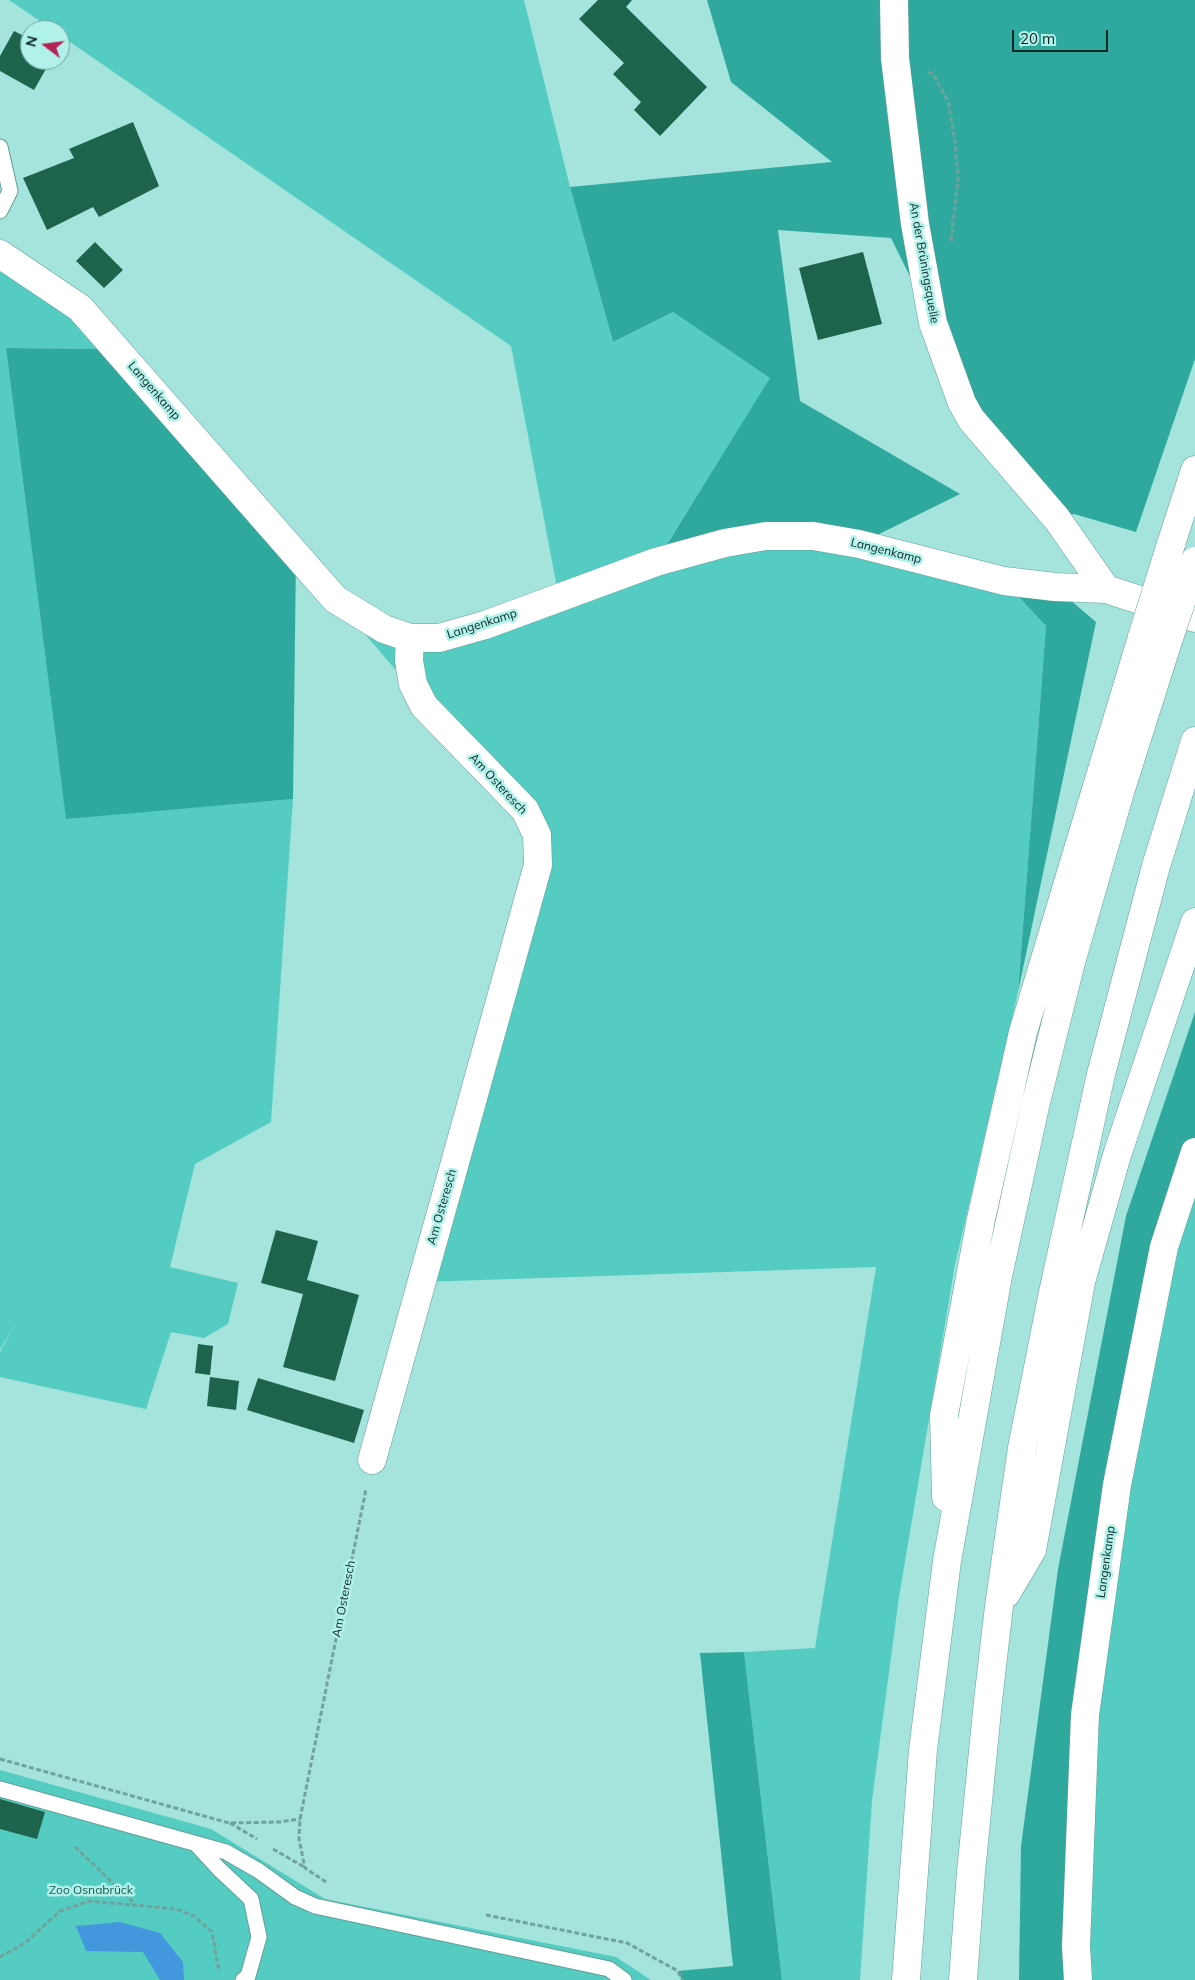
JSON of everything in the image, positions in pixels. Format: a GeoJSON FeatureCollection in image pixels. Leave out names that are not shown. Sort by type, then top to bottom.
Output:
{"type":"FeatureCollection","features":[{"type":"Feature","properties":{"kind":"main road","name":"An der Brüningsquelle"},"geometry":{"type":"LineString","coordinates":[[894,0],[895,58],[915,224],[933,323],[962,403],[971,419],[1057,519],[1106,589]]}},
{"type":"Feature","properties":{"kind":"main road","name":"Langenkamp"},"geometry":{"type":"LineString","coordinates":[[0,254],[80,308],[334,599],[384,629],[410,638],[439,638],[485,625],[656,562],[725,543],[766,536],[813,536],[859,544],[1004,581],[1055,587],[1106,589]]}},
{"type":"Feature","properties":{"kind":"main road"},"geometry":{"type":"LineString","coordinates":[[906,1980],[923,1750],[947,1561],[998,1276],[1036,1102],[1074,953],[1120,792],[1155,640],[1171,544],[1195,470]]}},
{"type":"Feature","properties":{"kind":"main road"},"geometry":{"type":"LineString","coordinates":[[1155,640],[1195,561]]}},
{"type":"Feature","properties":{"kind":"main road"},"geometry":{"type":"LineString","coordinates":[[1106,589],[1195,618]]}},
{"type":"Feature","properties":{"kind":"main road","name":"Am Osteresch"},"geometry":{"type":"LineString","coordinates":[[372,1460],[538,865],[538,835],[525,810],[424,706],[413,684],[409,661],[410,638]]}},
{"type":"Feature","properties":{"kind":"main road"},"geometry":{"type":"LineString","coordinates":[[964,1980],[972,1863],[999,1606],[1024,1439],[1052,1297],[1101,1074],[1156,866],[1195,741]]}},
{"type":"Feature","properties":{"kind":"main road"},"geometry":{"type":"LineString","coordinates":[[999,1606],[1032,1550],[1081,1282],[1117,1155],[1195,922]]}},
{"type":"Feature","properties":{"kind":"main road","name":"Langenkamp"},"geometry":{"type":"LineString","coordinates":[[1078,1980],[1076,1946],[1085,1715],[1114,1504],[1164,1247],[1195,1152]]}},
{"type":"Feature","properties":{"kind":"lane"},"geometry":{"type":"LineString","coordinates":[[0,147],[10,191],[0,211]]}},
{"type":"Feature","properties":{"kind":"lane"},"geometry":{"type":"LineString","coordinates":[[0,1789],[226,1852],[259,1870],[295,1897],[315,1906],[609,1969],[624,1980]]}},
{"type":"Feature","properties":{"kind":"lane"},"geometry":{"type":"LineString","coordinates":[[196,1844],[251,1899],[259,1937],[248,1976],[243,1980]]}},
{"type":"Feature","properties":{"kind":"path"},"geometry":{"type":"LineString","coordinates":[[895,58],[933,74],[948,101],[955,141],[958,179],[949,248]]}},
{"type":"Feature","properties":{"kind":"path","name":"Am Osteresch"},"geometry":{"type":"LineString","coordinates":[[330,1885],[305,1868],[299,1839],[300,1819],[372,1460]]}},
{"type":"Feature","properties":{"kind":"path"},"geometry":{"type":"LineString","coordinates":[[0,1759],[229,1823],[279,1822],[300,1819]]}},
{"type":"Feature","properties":{"kind":"path"},"geometry":{"type":"LineString","coordinates":[[75,1847],[136,1906]]}},
{"type":"Feature","properties":{"kind":"path"},"geometry":{"type":"LineString","coordinates":[[0,1957],[25,1943],[60,1911],[90,1901],[176,1909],[194,1916],[212,1932],[220,1980]]}},
{"type":"Feature","properties":{"kind":"path"},"geometry":{"type":"LineString","coordinates":[[483,1915],[627,1943],[678,1971],[682,1980]]}},
{"type":"Feature","properties":{"kind":"green space"},"geometry":{"type":"Polygon","coordinates":[[[9,0],[524,0],[570,187],[613,342],[673,312],[771,378],[656,561],[766,536],[1004,581],[1046,626],[1018,992],[955,1265],[899,1597],[872,1800],[860,1980],[782,1980],[744,1652],[815,1648],[876,1267],[421,1282],[537,835],[335,599],[410,638],[559,598],[511,346],[70,42],[70,20],[38,20],[9,0]]]}},
{"type":"Feature","properties":{"kind":"green space"},"geometry":{"type":"Polygon","coordinates":[[[0,254],[117,349],[6,348],[66,818],[293,799],[271,1122],[195,1164],[170,1267],[238,1283],[228,1324],[204,1338],[171,1332],[146,1409],[0,1377],[0,1352],[16,1323],[0,1350],[0,254]]]}},
{"type":"Feature","properties":{"kind":"green space"},"geometry":{"type":"Polygon","coordinates":[[[1195,1160],[1195,1980],[1078,1980],[1085,1715],[1195,1160]]]}},
{"type":"Feature","properties":{"kind":"green space","name":"Zoo Osnabrück"},"geometry":{"type":"Polygon","coordinates":[[[0,1770],[211,1829],[325,1899],[616,1957],[651,1980],[0,1980],[0,1770]]]}},
{"type":"Feature","properties":{"kind":"shaded area"},"geometry":{"type":"Polygon","coordinates":[[[707,0],[1195,0],[1195,359],[1136,532],[1074,514],[1057,519],[1008,464],[933,323],[891,238],[778,230],[800,401],[960,494],[859,544],[813,536],[656,562],[770,378],[673,312],[613,342],[570,187],[832,162],[731,82],[707,0]]]}},
{"type":"Feature","properties":{"kind":"shaded area"},"geometry":{"type":"Polygon","coordinates":[[[6,348],[117,349],[296,554],[293,799],[66,819],[6,348]]]}},
{"type":"Feature","properties":{"kind":"shaded area"},"geometry":{"type":"Polygon","coordinates":[[[1004,581],[1055,587],[1096,622],[1018,992],[1046,626],[1004,581]]]}},
{"type":"Feature","properties":{"kind":"shaded area"},"geometry":{"type":"Polygon","coordinates":[[[1195,1012],[1195,1152],[1085,1715],[1078,1980],[1019,1980],[1021,1846],[1058,1569],[1126,1216],[1195,1012]]]}},
{"type":"Feature","properties":{"kind":"shaded area"},"geometry":{"type":"Polygon","coordinates":[[[744,1652],[782,1980],[682,1980],[678,1971],[733,1966],[700,1653],[744,1652]]]}},
{"type":"Feature","properties":{"kind":"shaded area"},"geometry":{"type":"Polygon","coordinates":[[[120,1922],[160,1933],[183,1962],[184,1980],[160,1980],[143,1952],[86,1951],[76,1926],[120,1922]]]}},
{"type":"Feature","properties":{"kind":"building"},"geometry":{"type":"Polygon","coordinates":[[[598,0],[632,0],[626,7],[707,87],[660,136],[634,110],[641,102],[613,74],[624,63],[579,19],[598,0]]]}},
{"type":"Feature","properties":{"kind":"building"},"geometry":{"type":"Polygon","coordinates":[[[14,31],[20,34],[20,70],[45,70],[34,90],[0,71],[0,56],[14,31]]]}},
{"type":"Feature","properties":{"kind":"building"},"geometry":{"type":"Polygon","coordinates":[[[133,122],[159,186],[99,217],[93,207],[47,230],[23,178],[74,158],[69,149],[133,122]]]}},
{"type":"Feature","properties":{"kind":"building"},"geometry":{"type":"Polygon","coordinates":[[[95,242],[123,270],[104,288],[76,261],[95,242]]]}},
{"type":"Feature","properties":{"kind":"building"},"geometry":{"type":"Polygon","coordinates":[[[863,252],[882,324],[818,340],[799,268],[863,252]]]}},
{"type":"Feature","properties":{"kind":"building"},"geometry":{"type":"Polygon","coordinates":[[[276,1230],[318,1241],[307,1280],[359,1295],[335,1381],[283,1367],[303,1294],[261,1283],[276,1230]]]}},
{"type":"Feature","properties":{"kind":"building"},"geometry":{"type":"Polygon","coordinates":[[[198,1344],[213,1346],[210,1375],[195,1373],[198,1344]]]}},
{"type":"Feature","properties":{"kind":"building"},"geometry":{"type":"Polygon","coordinates":[[[210,1377],[239,1381],[236,1410],[207,1406],[210,1377]]]}},
{"type":"Feature","properties":{"kind":"building"},"geometry":{"type":"Polygon","coordinates":[[[258,1378],[364,1410],[354,1443],[247,1410],[258,1378]]]}},
{"type":"Feature","properties":{"kind":"building"},"geometry":{"type":"Polygon","coordinates":[[[0,1799],[45,1812],[37,1839],[0,1829],[0,1799]]]}}]}
